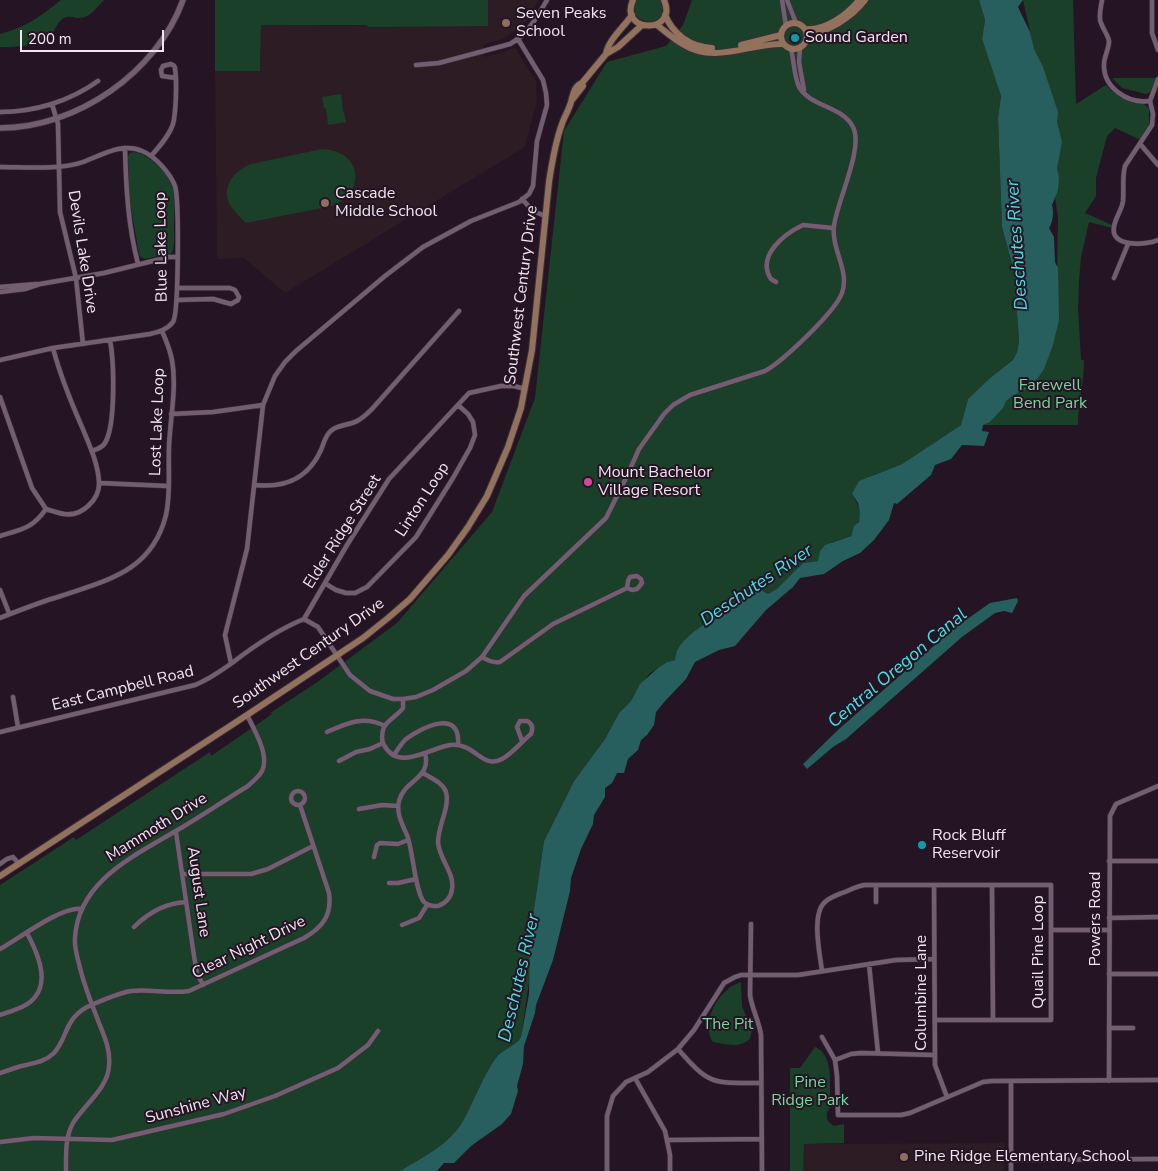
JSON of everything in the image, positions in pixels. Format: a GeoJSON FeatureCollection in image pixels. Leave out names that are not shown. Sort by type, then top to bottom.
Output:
{"type":"FeatureCollection","features":[{"type":"Feature","properties":{"kind":"main road"},"geometry":{"type":"LineString","coordinates":[[632,0],[630,10],[638,23],[642,25],[657,25],[665,15]]}},
{"type":"Feature","properties":{"kind":"main road"},"geometry":{"type":"LineString","coordinates":[[783,44],[781,35],[786,26],[796,24],[805,28],[822,27],[832,23],[859,0]]}},
{"type":"Feature","properties":{"kind":"main road"},"geometry":{"type":"LineString","coordinates":[[807,38],[833,27],[848,18],[864,0]]}},
{"type":"Feature","properties":{"kind":"main road"},"geometry":{"type":"LineString","coordinates":[[666,1],[665,15],[670,26],[681,37],[695,45],[707,48],[731,48],[781,35]]}},
{"type":"Feature","properties":{"kind":"main road","name":"Southwest Century Drive"},"geometry":{"type":"LineString","coordinates":[[606,54],[606,49],[632,15]]}},
{"type":"Feature","properties":{"kind":"main road","name":"Southwest Century Drive"},"geometry":{"type":"LineString","coordinates":[[0,876],[248,715],[388,618],[430,577],[459,541],[487,496],[499,470],[516,424],[525,389],[532,350],[552,157],[562,124],[572,101],[583,86],[582,83],[606,54],[618,47],[642,25]]}},
{"type":"Feature","properties":{"kind":"main road"},"geometry":{"type":"LineString","coordinates":[[657,25],[685,46],[703,52],[717,53],[773,43],[783,44],[791,49],[800,48],[807,38],[805,28]]}},
{"type":"Feature","properties":{"kind":"street"},"geometry":{"type":"LineString","coordinates":[[0,128],[30,125],[57,118],[98,99],[135,72],[164,38],[182,0]]}},
{"type":"Feature","properties":{"kind":"street"},"geometry":{"type":"LineString","coordinates":[[416,64],[439,62],[494,49],[518,39],[530,27],[547,0]]}},
{"type":"Feature","properties":{"kind":"street"},"geometry":{"type":"LineString","coordinates":[[782,0],[786,26]]}},
{"type":"Feature","properties":{"kind":"street"},"geometry":{"type":"LineString","coordinates":[[787,0],[796,24]]}},
{"type":"Feature","properties":{"kind":"street"},"geometry":{"type":"LineString","coordinates":[[1102,0],[1100,20],[1109,42],[1104,61],[1107,80],[1113,89],[1123,95],[1143,102],[1150,101]]}},
{"type":"Feature","properties":{"kind":"street"},"geometry":{"type":"LineString","coordinates":[[1152,0],[1152,33],[1158,50]]}},
{"type":"Feature","properties":{"kind":"street"},"geometry":{"type":"LineString","coordinates":[[231,663],[225,635],[247,549],[263,405],[275,376],[285,362],[385,276],[423,247],[471,221],[522,199],[529,194],[532,186],[538,141],[547,105],[543,80],[518,39]]}},
{"type":"Feature","properties":{"kind":"street"},"geometry":{"type":"LineString","coordinates":[[800,48],[799,62],[804,92]]}},
{"type":"Feature","properties":{"kind":"street"},"geometry":{"type":"LineString","coordinates":[[304,619],[318,627],[350,675],[360,684],[378,695],[403,699],[416,697],[433,690],[466,671],[482,657],[524,596],[606,518],[639,449],[664,414],[673,405],[690,395],[765,371],[775,365],[819,324],[840,298],[844,284],[834,242],[833,228],[852,164],[857,139],[854,128],[846,118],[827,105],[815,100],[800,87],[791,49]]}},
{"type":"Feature","properties":{"kind":"street"},"geometry":{"type":"LineString","coordinates":[[151,156],[173,124],[176,78]]}},
{"type":"Feature","properties":{"kind":"street"},"geometry":{"type":"LineString","coordinates":[[1158,79],[1150,101],[1153,114],[1152,125],[1141,145],[1125,166],[1123,172],[1122,206],[1114,225],[1117,237],[1128,244],[1158,240]]}},
{"type":"Feature","properties":{"kind":"street"},"geometry":{"type":"LineString","coordinates":[[0,112],[38,108],[52,104],[86,90],[98,81]]}},
{"type":"Feature","properties":{"kind":"street","name":"Devils Lake Drive"},"geometry":{"type":"LineString","coordinates":[[52,104],[57,118],[60,212],[76,278],[83,344]]}},
{"type":"Feature","properties":{"kind":"street"},"geometry":{"type":"LineString","coordinates":[[1141,145],[1158,164]]}},
{"type":"Feature","properties":{"kind":"street"},"geometry":{"type":"LineString","coordinates":[[0,167],[58,166],[81,163],[114,150],[125,148],[124,176],[128,218],[138,264]]}},
{"type":"Feature","properties":{"kind":"street","name":"Blue Lake Loop"},"geometry":{"type":"LineString","coordinates":[[125,148],[141,150],[151,156],[171,178],[177,195],[177,300],[174,320],[162,331]]}},
{"type":"Feature","properties":{"kind":"street"},"geometry":{"type":"LineString","coordinates":[[522,199],[533,212],[545,216]]}},
{"type":"Feature","properties":{"kind":"street"},"geometry":{"type":"LineString","coordinates":[[776,282],[767,274],[766,268],[770,254],[780,241],[803,225],[833,228]]}},
{"type":"Feature","properties":{"kind":"street"},"geometry":{"type":"LineString","coordinates":[[1114,278],[1128,244]]}},
{"type":"Feature","properties":{"kind":"street"},"geometry":{"type":"LineString","coordinates":[[0,292],[25,289],[40,284],[76,278],[169,257],[177,257]]}},
{"type":"Feature","properties":{"kind":"street"},"geometry":{"type":"LineString","coordinates":[[0,287],[29,283],[40,284]]}},
{"type":"Feature","properties":{"kind":"street"},"geometry":{"type":"LineString","coordinates":[[177,288],[230,288],[235,290],[239,297],[238,300],[231,304],[213,299],[177,300]]}},
{"type":"Feature","properties":{"kind":"street"},"geometry":{"type":"LineString","coordinates":[[255,485],[272,487],[290,482],[306,472],[327,435],[334,428],[358,421],[372,409],[459,311]]}},
{"type":"Feature","properties":{"kind":"street"},"geometry":{"type":"LineString","coordinates":[[0,360],[53,348],[162,331]]}},
{"type":"Feature","properties":{"kind":"street","name":"Lost Lake Loop"},"geometry":{"type":"LineString","coordinates":[[0,618],[9,613],[122,574],[141,561],[155,543],[164,524],[168,503],[173,372],[169,349],[162,331]]}},
{"type":"Feature","properties":{"kind":"street"},"geometry":{"type":"LineString","coordinates":[[92,451],[103,446],[108,436],[114,381],[110,340]]}},
{"type":"Feature","properties":{"kind":"street"},"geometry":{"type":"LineString","coordinates":[[0,397],[32,488],[39,500],[46,509],[66,515],[77,514],[89,505],[96,496],[99,482],[92,451],[53,348]]}},
{"type":"Feature","properties":{"kind":"street","name":"Elder Ridge Street"},"geometry":{"type":"LineString","coordinates":[[304,619],[347,545],[389,479],[469,393],[486,388],[514,386],[525,389]]}},
{"type":"Feature","properties":{"kind":"street"},"geometry":{"type":"LineString","coordinates":[[171,414],[213,412],[263,405]]}},
{"type":"Feature","properties":{"kind":"street","name":"Linton Loop"},"geometry":{"type":"LineString","coordinates":[[326,584],[346,593],[355,592],[367,587],[416,537],[458,470],[475,435],[473,422],[468,414],[458,405]]}},
{"type":"Feature","properties":{"kind":"street"},"geometry":{"type":"LineString","coordinates":[[0,413],[6,411]]}},
{"type":"Feature","properties":{"kind":"street"},"geometry":{"type":"LineString","coordinates":[[99,482],[168,486]]}},
{"type":"Feature","properties":{"kind":"street"},"geometry":{"type":"LineString","coordinates":[[0,536],[37,522],[46,509]]}},
{"type":"Feature","properties":{"kind":"street"},"geometry":{"type":"LineString","coordinates":[[482,657],[494,662],[500,662],[553,624],[627,588]]}},
{"type":"Feature","properties":{"kind":"street"},"geometry":{"type":"LineString","coordinates":[[0,590],[9,613]]}},
{"type":"Feature","properties":{"kind":"street","name":"East Campbell Road"},"geometry":{"type":"LineString","coordinates":[[0,732],[196,685],[220,673],[231,663],[287,626],[304,619]]}},
{"type":"Feature","properties":{"kind":"street"},"geometry":{"type":"LineString","coordinates":[[13,697],[18,727]]}},
{"type":"Feature","properties":{"kind":"street"},"geometry":{"type":"LineString","coordinates":[[403,699],[403,708],[383,729],[383,743],[387,750],[398,757],[410,757],[444,746],[458,745],[466,746],[480,757],[489,762],[494,762],[508,755],[531,734],[533,730],[530,722],[520,722],[517,727],[522,741]]}},
{"type":"Feature","properties":{"kind":"street","name":"Mammoth Drive"},"geometry":{"type":"LineString","coordinates":[[66,1171],[68,1138],[72,1124],[105,1080],[110,1067],[108,1044],[82,979],[76,953],[75,938],[82,909],[109,873],[124,861],[176,832],[248,786],[263,770],[264,760],[259,738],[248,715]]}},
{"type":"Feature","properties":{"kind":"street"},"geometry":{"type":"LineString","coordinates":[[327,732],[361,720],[370,720],[385,726]]}},
{"type":"Feature","properties":{"kind":"street"},"geometry":{"type":"LineString","coordinates":[[394,755],[406,739],[426,727],[437,724],[447,723],[455,728],[458,734],[458,745]]}},
{"type":"Feature","properties":{"kind":"street"},"geometry":{"type":"LineString","coordinates":[[339,760],[383,743]]}},
{"type":"Feature","properties":{"kind":"street"},"geometry":{"type":"LineString","coordinates":[[423,773],[441,784],[445,790],[446,806],[440,826],[438,843],[453,884],[450,896],[444,903],[438,906],[427,904],[421,898],[412,851],[398,814],[398,806],[404,790],[423,773],[427,761],[425,753]]}},
{"type":"Feature","properties":{"kind":"street","name":"Powers Road"},"geometry":{"type":"LineString","coordinates":[[1109,1081],[1109,823],[1112,809],[1116,804],[1158,786]]}},
{"type":"Feature","properties":{"kind":"street","name":"Clear Night Drive"},"geometry":{"type":"LineString","coordinates":[[0,1073],[50,1057],[59,1046],[69,1022],[92,1005],[129,992],[178,993],[189,991],[304,938],[318,928],[326,919],[330,910],[329,893],[300,805]]}},
{"type":"Feature","properties":{"kind":"street"},"geometry":{"type":"LineString","coordinates":[[359,809],[382,805],[398,806]]}},
{"type":"Feature","properties":{"kind":"street","name":"August Lane"},"geometry":{"type":"LineString","coordinates":[[176,832],[197,973],[203,985]]}},
{"type":"Feature","properties":{"kind":"street"},"geometry":{"type":"LineString","coordinates":[[374,857],[377,845],[380,842],[398,844],[408,840]]}},
{"type":"Feature","properties":{"kind":"street"},"geometry":{"type":"LineString","coordinates":[[182,874],[251,874],[268,869],[313,846]]}},
{"type":"Feature","properties":{"kind":"street"},"geometry":{"type":"LineString","coordinates":[[0,864],[7,859],[13,858],[19,864]]}},
{"type":"Feature","properties":{"kind":"street"},"geometry":{"type":"LineString","coordinates":[[1109,861],[1158,861]]}},
{"type":"Feature","properties":{"kind":"street"},"geometry":{"type":"LineString","coordinates":[[388,883],[416,879]]}},
{"type":"Feature","properties":{"kind":"street"},"geometry":{"type":"LineString","coordinates":[[876,885],[876,902]]}},
{"type":"Feature","properties":{"kind":"street","name":"Quail Pine Loop"},"geometry":{"type":"LineString","coordinates":[[822,971],[818,938],[818,918],[821,906],[832,898],[856,887],[876,885],[1051,885],[1051,1020],[935,1020]]}},
{"type":"Feature","properties":{"kind":"street","name":"Columbine Lane"},"geometry":{"type":"LineString","coordinates":[[934,885],[934,1055],[937,1072],[947,1097]]}},
{"type":"Feature","properties":{"kind":"street"},"geometry":{"type":"LineString","coordinates":[[992,885],[993,1020]]}},
{"type":"Feature","properties":{"kind":"street"},"geometry":{"type":"LineString","coordinates":[[134,927],[163,907],[177,902],[186,902]]}},
{"type":"Feature","properties":{"kind":"street"},"geometry":{"type":"LineString","coordinates":[[402,925],[419,918],[427,904]]}},
{"type":"Feature","properties":{"kind":"street"},"geometry":{"type":"LineString","coordinates":[[0,949],[58,914],[69,909],[82,909]]}},
{"type":"Feature","properties":{"kind":"street"},"geometry":{"type":"LineString","coordinates":[[1109,918],[1158,918]]}},
{"type":"Feature","properties":{"kind":"street"},"geometry":{"type":"LineString","coordinates":[[751,924],[751,1003],[761,1034],[762,1171]]}},
{"type":"Feature","properties":{"kind":"street"},"geometry":{"type":"LineString","coordinates":[[1051,930],[1109,930]]}},
{"type":"Feature","properties":{"kind":"street"},"geometry":{"type":"LineString","coordinates":[[0,1015],[20,1007],[35,998],[41,987],[39,960],[28,933]]}},
{"type":"Feature","properties":{"kind":"street"},"geometry":{"type":"LineString","coordinates":[[607,1171],[607,1116],[610,1102],[621,1086],[655,1067],[678,1049],[694,1030],[724,983],[735,977],[750,975],[798,975],[896,960],[934,959]]}},
{"type":"Feature","properties":{"kind":"street"},"geometry":{"type":"LineString","coordinates":[[869,964],[878,1053]]}},
{"type":"Feature","properties":{"kind":"street"},"geometry":{"type":"LineString","coordinates":[[1109,974],[1158,974]]}},
{"type":"Feature","properties":{"kind":"street"},"geometry":{"type":"LineString","coordinates":[[1109,1028],[1133,1028]]}},
{"type":"Feature","properties":{"kind":"street","name":"Sunshine Way"},"geometry":{"type":"LineString","coordinates":[[0,1142],[34,1138],[112,1140],[224,1114],[247,1107],[338,1068],[368,1045],[378,1031]]}},
{"type":"Feature","properties":{"kind":"street"},"geometry":{"type":"LineString","coordinates":[[822,1037],[835,1060],[838,1115],[901,1115],[988,1081],[1158,1080]]}},
{"type":"Feature","properties":{"kind":"street"},"geometry":{"type":"LineString","coordinates":[[678,1049],[697,1071],[714,1081],[724,1083],[761,1082]]}},
{"type":"Feature","properties":{"kind":"street"},"geometry":{"type":"LineString","coordinates":[[835,1060],[851,1054],[934,1055]]}},
{"type":"Feature","properties":{"kind":"street"},"geometry":{"type":"LineString","coordinates":[[635,1078],[665,1131],[668,1140],[670,1171]]}},
{"type":"Feature","properties":{"kind":"street"},"geometry":{"type":"LineString","coordinates":[[1011,1081],[1011,1171]]}},
{"type":"Feature","properties":{"kind":"street"},"geometry":{"type":"LineString","coordinates":[[668,1140],[762,1139]]}},
{"type":"Feature","properties":{"kind":"street"},"geometry":{"type":"LineString","coordinates":[[1011,1160],[1158,1159]]}},
{"type":"Feature","properties":{"kind":"shaded area","name":"Cascade Middle School"},"geometry":{"type":"Polygon","coordinates":[[[488,0],[539,0],[526,21],[516,31],[502,39],[483,45],[485,57],[515,48],[536,81],[537,100],[525,147],[285,293],[244,258],[217,259],[215,71],[260,71],[261,25],[487,26],[488,0]]]}},
{"type":"Feature","properties":{"kind":"shaded area","name":"Pine Ridge Elementary School"},"geometry":{"type":"Polygon","coordinates":[[[1005,1143],[1004,1171],[803,1171],[803,1144],[1005,1143]]]}},
{"type":"Feature","properties":{"kind":"green space"},"geometry":{"type":"Polygon","coordinates":[[[61,0],[104,0],[93,12],[83,18],[66,17],[62,19],[52,34],[42,42],[13,47],[0,47],[0,34],[18,28],[33,20],[61,0]]]}},
{"type":"Feature","properties":{"kind":"green space"},"geometry":{"type":"Polygon","coordinates":[[[215,0],[488,0],[488,26],[370,27],[365,25],[261,25],[260,71],[215,71],[215,0]]]}},
{"type":"Feature","properties":{"kind":"green space"},"geometry":{"type":"Polygon","coordinates":[[[637,0],[660,0],[663,9],[661,16],[656,20],[642,20],[637,16],[634,9],[637,0]]]}},
{"type":"Feature","properties":{"kind":"green space"},"geometry":{"type":"Polygon","coordinates":[[[692,0],[979,0],[985,20],[982,39],[1001,96],[998,118],[1002,227],[1014,271],[1019,341],[1013,360],[968,399],[961,425],[902,464],[871,476],[852,494],[858,507],[860,518],[851,536],[832,542],[820,551],[819,561],[803,563],[777,590],[768,594],[763,589],[741,594],[714,619],[696,631],[675,660],[667,662],[649,674],[631,701],[619,713],[605,739],[574,781],[544,841],[530,936],[530,975],[521,1037],[495,1059],[463,1121],[443,1144],[400,1171],[0,1171],[0,885],[74,837],[76,840],[210,752],[211,756],[273,713],[270,713],[316,683],[397,623],[492,512],[535,398],[564,131],[607,62],[666,46],[683,25],[692,0]]]}},
{"type":"Feature","properties":{"kind":"green space","name":"Farewell Bend Park"},"geometry":{"type":"Polygon","coordinates":[[[1023,0],[1073,0],[1076,104],[1106,85],[1117,94],[1142,103],[1149,109],[1149,128],[1143,141],[1115,128],[1107,136],[1096,178],[1096,196],[1085,213],[1112,225],[1112,228],[1089,222],[1081,257],[1078,308],[1081,360],[1084,360],[1078,425],[978,425],[1057,279],[1058,217],[1030,31],[1023,0]]]}},
{"type":"Feature","properties":{"kind":"green space"},"geometry":{"type":"Polygon","coordinates":[[[1112,78],[1156,78],[1150,92],[1146,94],[1122,88],[1112,78]]]}},
{"type":"Feature","properties":{"kind":"green space"},"geometry":{"type":"Polygon","coordinates":[[[341,94],[346,122],[328,125],[326,108],[324,108],[322,97],[341,94]]]}},
{"type":"Feature","properties":{"kind":"green space"},"geometry":{"type":"Polygon","coordinates":[[[322,149],[335,151],[345,156],[352,164],[355,182],[344,200],[332,206],[246,223],[232,208],[228,201],[228,188],[234,176],[244,167],[322,149]]]}},
{"type":"Feature","properties":{"kind":"green space"},"geometry":{"type":"Polygon","coordinates":[[[134,152],[153,161],[164,172],[172,185],[175,204],[172,253],[145,259],[140,257],[129,196],[128,156],[134,152]]]}},
{"type":"Feature","properties":{"kind":"green space","name":"The Pit"},"geometry":{"type":"Polygon","coordinates":[[[741,982],[742,1006],[752,1030],[750,1039],[737,1045],[713,1042],[710,1036],[709,1022],[717,1001],[732,986],[741,982]]]}},
{"type":"Feature","properties":{"kind":"green space","name":"Pine Ridge Park"},"geometry":{"type":"Polygon","coordinates":[[[815,1047],[825,1055],[829,1067],[831,1106],[827,1112],[827,1118],[834,1126],[844,1124],[844,1143],[804,1144],[803,1171],[790,1171],[790,1068],[800,1068],[815,1047]]]}},
{"type":"Feature","properties":{"kind":"water","name":"Deschutes River"},"geometry":{"type":"Polygon","coordinates":[[[979,0],[1023,0],[1018,7],[1030,32],[1034,49],[1043,67],[1058,112],[1057,122],[1062,142],[1057,168],[1059,178],[1058,190],[1052,205],[1053,217],[1049,228],[1054,237],[1055,262],[1058,268],[1059,320],[1053,345],[1044,369],[1033,385],[1012,396],[990,422],[983,425],[982,431],[989,432],[984,446],[962,445],[951,459],[935,465],[931,475],[897,504],[894,503],[889,520],[874,540],[860,553],[843,561],[824,574],[800,578],[793,587],[766,610],[735,646],[719,650],[695,662],[686,679],[656,712],[654,725],[641,740],[638,750],[628,759],[624,773],[617,773],[612,783],[605,788],[605,797],[594,815],[593,824],[581,849],[571,878],[570,891],[553,960],[536,1005],[524,1046],[523,1064],[517,1086],[518,1091],[511,1114],[502,1124],[471,1146],[454,1163],[444,1163],[437,1171],[400,1171],[435,1150],[450,1137],[463,1121],[495,1059],[521,1037],[529,994],[530,936],[544,841],[574,781],[605,739],[619,713],[631,701],[640,684],[658,668],[667,662],[675,660],[677,650],[690,635],[723,612],[748,587],[758,584],[768,594],[777,589],[803,563],[818,561],[820,551],[825,545],[851,536],[854,526],[859,522],[858,503],[852,494],[859,481],[902,464],[961,425],[968,399],[1013,360],[1017,352],[1019,341],[1014,271],[1002,227],[998,118],[1001,96],[982,39],[985,20],[979,0]]]}},
{"type":"Feature","properties":{"kind":"water"},"geometry":{"type":"Polygon","coordinates":[[[1017,598],[1018,601],[1012,613],[1004,611],[995,613],[962,637],[846,739],[833,747],[807,769],[803,764],[839,729],[953,629],[990,603],[1017,598]]]}},
{"type":"Feature","properties":{"kind":"place","name":"Seven Peaks School"},"geometry":{"type":"Point","coordinates":[506,23]}},
{"type":"Feature","properties":{"kind":"place","name":"Sound Garden"},"geometry":{"type":"Point","coordinates":[795,38]}},
{"type":"Feature","properties":{"kind":"place","name":"Cascade Middle School"},"geometry":{"type":"Point","coordinates":[325,203]}},
{"type":"Feature","properties":{"kind":"place","name":"Mount Bachelor Village Resort"},"geometry":{"type":"Point","coordinates":[588,482]}},
{"type":"Feature","properties":{"kind":"place","name":"Rock Bluff Reservoir"},"geometry":{"type":"Point","coordinates":[922,845]}},
{"type":"Feature","properties":{"kind":"place","name":"Pine Ridge Elementary School"},"geometry":{"type":"Point","coordinates":[904,1157]}},
{"type":"Feature","properties":{"kind":"water label","name":"Central Oregon Canal"},"geometry":{"type":"Point","coordinates":[898,669]}}]}
